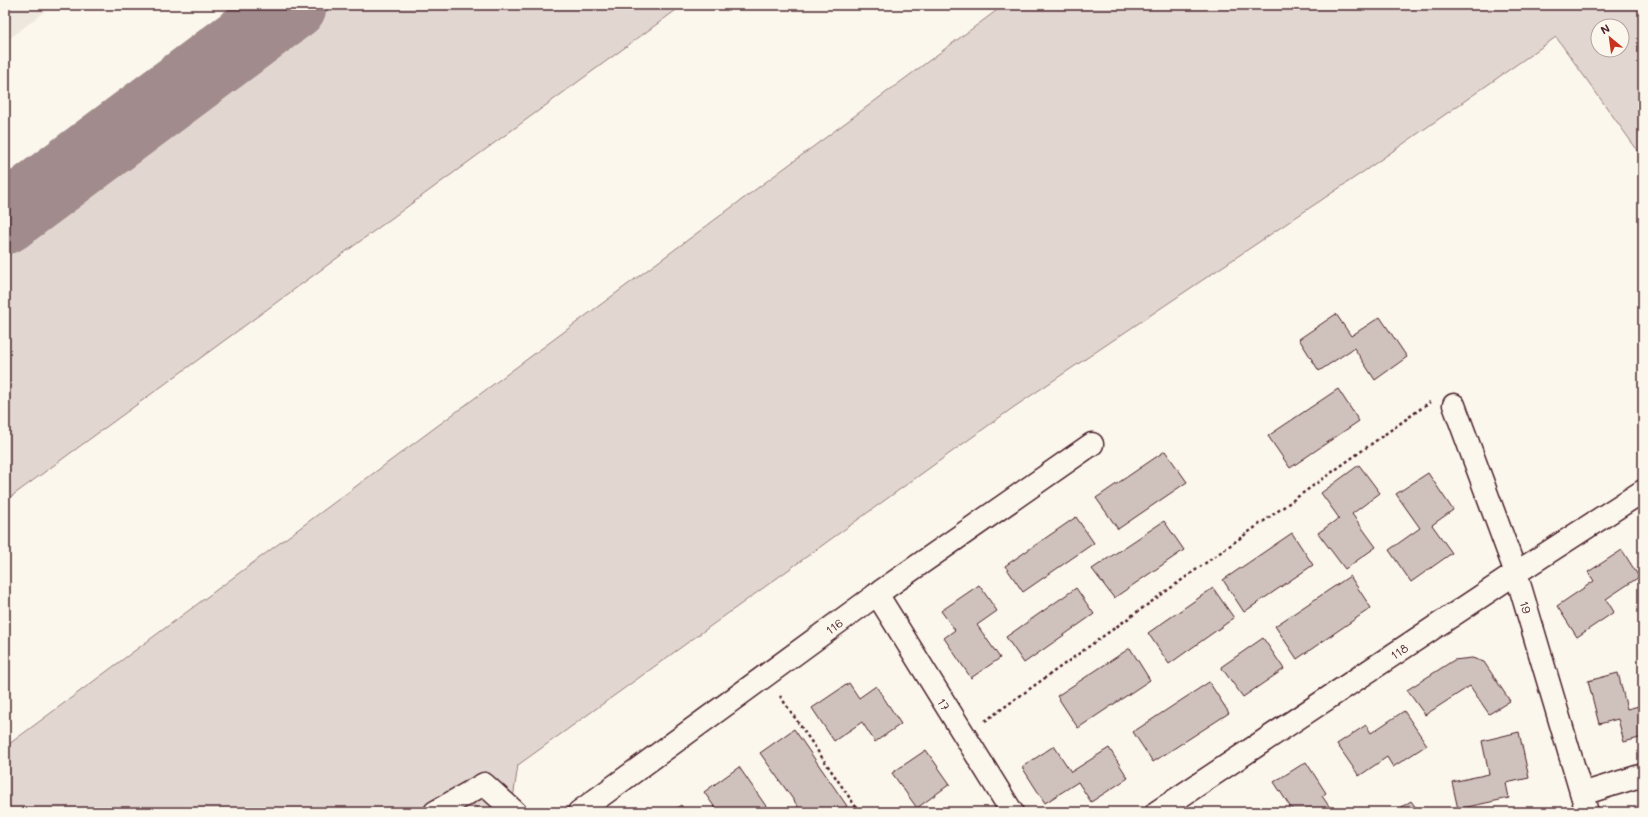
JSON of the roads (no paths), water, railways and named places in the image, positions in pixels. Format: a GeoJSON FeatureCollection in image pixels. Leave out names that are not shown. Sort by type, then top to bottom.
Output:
{"type":"FeatureCollection","features":[{"type":"Feature","properties":{"kind":"street","name":"19"},"geometry":{"type":"LineString","coordinates":[[1454,405],[1516,573],[1584,803]]}},
{"type":"Feature","properties":{"kind":"street","name":"116"},"geometry":{"type":"LineString","coordinates":[[579,812],[877,594],[1092,444]]}},
{"type":"Feature","properties":{"kind":"street","name":"118"},"geometry":{"type":"LineString","coordinates":[[1157,812],[1516,573],[1643,491]]}},
{"type":"Feature","properties":{"kind":"street","name":"17"},"geometry":{"type":"LineString","coordinates":[[877,594],[963,736],[1012,812]]}},
{"type":"Feature","properties":{"kind":"street"},"geometry":{"type":"LineString","coordinates":[[1584,803],[1643,775]]}},
{"type":"Feature","properties":{"kind":"street"},"geometry":{"type":"LineString","coordinates":[[435,812],[484,784],[515,811]]}}]}
